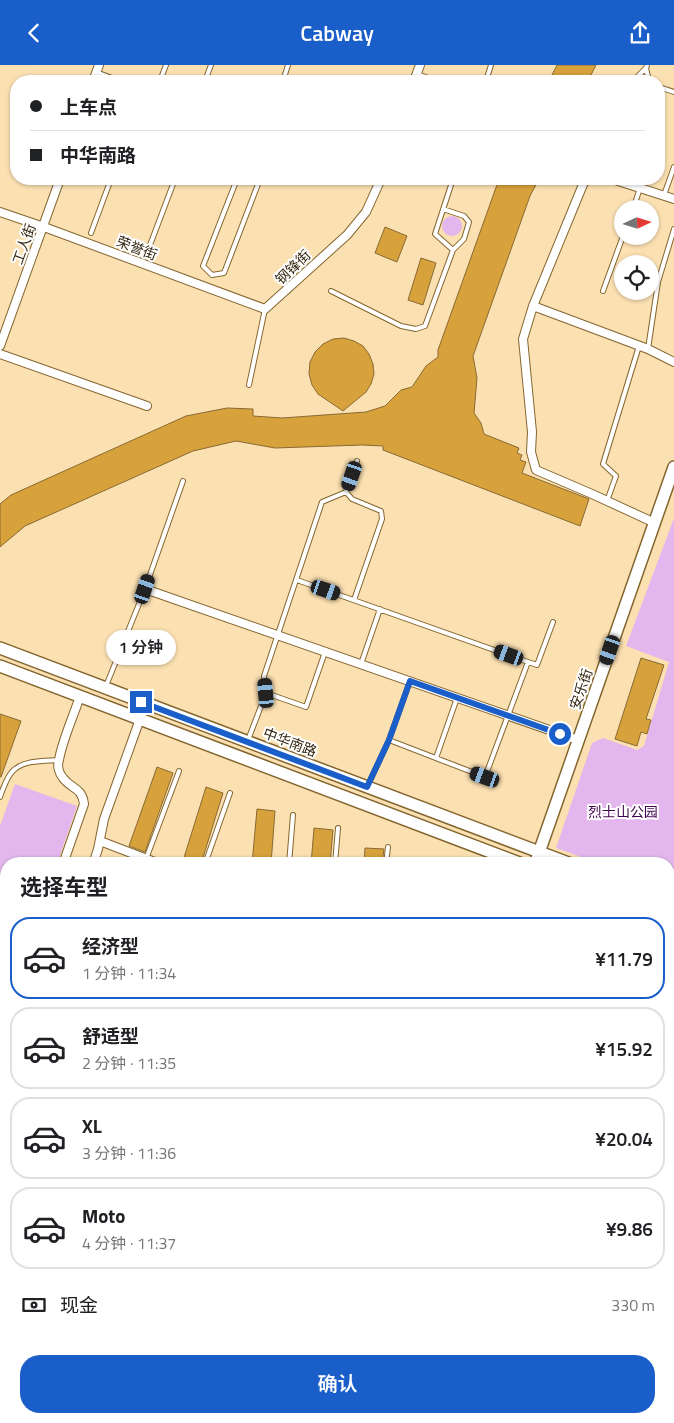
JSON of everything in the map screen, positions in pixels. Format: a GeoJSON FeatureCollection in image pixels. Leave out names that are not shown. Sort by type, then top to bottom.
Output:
{"type":"FeatureCollection","features":[{"type":"Feature","properties":{"kind":"main road","name":"安乐街"},"geometry":{"type":"LineString","coordinates":[[537,857],[654,523],[673,474]]}},
{"type":"Feature","properties":{"kind":"main road","name":"中华南路"},"geometry":{"type":"LineString","coordinates":[[0,649],[552,857]]}},
{"type":"Feature","properties":{"kind":"main road"},"geometry":{"type":"LineString","coordinates":[[0,666],[504,857]]}},
{"type":"Feature","properties":{"kind":"street","name":"工人街"},"geometry":{"type":"LineString","coordinates":[[0,346],[58,185]]}},
{"type":"Feature","properties":{"kind":"street","name":"钢锋街"},"geometry":{"type":"LineString","coordinates":[[265,309],[347,235],[366,212],[378,185]]}},
{"type":"Feature","properties":{"kind":"street"},"geometry":{"type":"LineString","coordinates":[[583,185],[533,306],[523,339],[532,432],[531,452],[536,470],[654,523]]}},
{"type":"Feature","properties":{"kind":"street"},"geometry":{"type":"LineString","coordinates":[[632,185],[674,199]]}},
{"type":"Feature","properties":{"kind":"street","name":"荣誉街"},"geometry":{"type":"LineString","coordinates":[[0,212],[265,309]]}},
{"type":"Feature","properties":{"kind":"street"},"geometry":{"type":"LineString","coordinates":[[533,306],[648,349],[674,362]]}},
{"type":"Feature","properties":{"kind":"street"},"geometry":{"type":"LineString","coordinates":[[0,354],[146,406]]}},
{"type":"Feature","properties":{"kind":"street"},"geometry":{"type":"LineString","coordinates":[[145,589],[578,741]]}},
{"type":"Feature","properties":{"kind":"street"},"geometry":{"type":"LineString","coordinates":[[65,857],[84,804],[83,796],[79,791],[65,781],[59,773],[58,760],[80,696]]}},
{"type":"Feature","properties":{"kind":"street"},"geometry":{"type":"LineString","coordinates":[[95,857],[104,819],[140,719]]}},
{"type":"Feature","properties":{"kind":"street"},"geometry":{"type":"LineString","coordinates":[[100,841],[140,857]]}},
{"type":"Feature","properties":{"kind":"lane"},"geometry":{"type":"LineString","coordinates":[[98,69],[109,75]]}},
{"type":"Feature","properties":{"kind":"lane"},"geometry":{"type":"LineString","coordinates":[[664,195],[674,167]]}},
{"type":"Feature","properties":{"kind":"lane"},"geometry":{"type":"LineString","coordinates":[[90,233],[109,185]]}},
{"type":"Feature","properties":{"kind":"lane"},"geometry":{"type":"LineString","coordinates":[[147,253],[173,185]]}},
{"type":"Feature","properties":{"kind":"lane"},"geometry":{"type":"LineString","coordinates":[[235,185],[203,266],[212,275],[224,273],[258,185]]}},
{"type":"Feature","properties":{"kind":"lane"},"geometry":{"type":"LineString","coordinates":[[451,185],[435,234],[453,250]]}},
{"type":"Feature","properties":{"kind":"lane"},"geometry":{"type":"LineString","coordinates":[[636,200],[640,188]]}},
{"type":"Feature","properties":{"kind":"lane"},"geometry":{"type":"LineString","coordinates":[[331,291],[401,325],[416,329],[425,326],[453,250],[464,239],[469,222],[464,216],[443,209]]}},
{"type":"Feature","properties":{"kind":"lane"},"geometry":{"type":"LineString","coordinates":[[648,349],[658,282],[674,229]]}},
{"type":"Feature","properties":{"kind":"lane"},"geometry":{"type":"LineString","coordinates":[[603,291],[620,245]]}},
{"type":"Feature","properties":{"kind":"lane"},"geometry":{"type":"LineString","coordinates":[[249,385],[265,309]]}},
{"type":"Feature","properties":{"kind":"lane"},"geometry":{"type":"LineString","coordinates":[[607,501],[616,476],[603,464],[639,346]]}},
{"type":"Feature","properties":{"kind":"lane"},"geometry":{"type":"LineString","coordinates":[[248,742],[266,693],[264,676],[322,502],[346,492],[357,461]]}},
{"type":"Feature","properties":{"kind":"lane"},"geometry":{"type":"LineString","coordinates":[[105,688],[145,589],[183,481]]}},
{"type":"Feature","properties":{"kind":"lane"},"geometry":{"type":"LineString","coordinates":[[346,492],[352,499],[381,511],[382,519],[354,600]]}},
{"type":"Feature","properties":{"kind":"lane"},"geometry":{"type":"LineString","coordinates":[[297,580],[537,665],[553,622]]}},
{"type":"Feature","properties":{"kind":"lane"},"geometry":{"type":"LineString","coordinates":[[360,664],[380,609]]}},
{"type":"Feature","properties":{"kind":"lane"},"geometry":{"type":"LineString","coordinates":[[266,693],[306,707],[325,651]]}},
{"type":"Feature","properties":{"kind":"lane"},"geometry":{"type":"LineString","coordinates":[[389,740],[485,777],[528,662]]}},
{"type":"Feature","properties":{"kind":"lane"},"geometry":{"type":"LineString","coordinates":[[367,787],[389,740],[410,681]]}},
{"type":"Feature","properties":{"kind":"lane"},"geometry":{"type":"LineString","coordinates":[[436,758],[457,698]]}},
{"type":"Feature","properties":{"kind":"lane"},"geometry":{"type":"LineString","coordinates":[[0,797],[4,785],[14,769],[31,763],[58,760]]}},
{"type":"Feature","properties":{"kind":"lane"},"geometry":{"type":"LineString","coordinates":[[153,857],[179,771]]}},
{"type":"Feature","properties":{"kind":"lane"},"geometry":{"type":"LineString","coordinates":[[207,857],[230,793]]}},
{"type":"Feature","properties":{"kind":"lane"},"geometry":{"type":"LineString","coordinates":[[290,857],[293,815]]}},
{"type":"Feature","properties":{"kind":"lane"},"geometry":{"type":"LineString","coordinates":[[336,857],[338,828]]}},
{"type":"Feature","properties":{"kind":"lane"},"geometry":{"type":"LineString","coordinates":[[387,857],[388,847]]}},
{"type":"Feature","properties":{"kind":"green space"},"geometry":{"type":"Polygon","coordinates":[[[448,216],[456,216],[462,222],[462,230],[456,236],[448,236],[442,230],[442,222],[448,216]]]}},
{"type":"Feature","properties":{"kind":"green space","name":"烈士山公园"},"geometry":{"type":"Polygon","coordinates":[[[674,518],[674,857],[581,857],[556,848],[592,743],[603,738],[637,750],[644,746],[669,662],[626,646],[674,518]]]}},
{"type":"Feature","properties":{"kind":"green space"},"geometry":{"type":"Polygon","coordinates":[[[15,784],[77,806],[59,857],[0,857],[0,826],[15,784]]]}},
{"type":"Feature","properties":{"kind":"building"},"geometry":{"type":"Polygon","coordinates":[[[557,65],[596,65],[591,75],[552,75],[557,65]]]}},
{"type":"Feature","properties":{"kind":"building"},"geometry":{"type":"Polygon","coordinates":[[[497,185],[536,185],[530,196],[473,356],[477,378],[474,413],[481,423],[484,434],[519,448],[517,453],[522,455],[520,460],[526,462],[522,473],[589,499],[580,526],[383,450],[383,446],[275,448],[236,441],[193,451],[25,526],[0,547],[0,504],[11,495],[186,416],[227,408],[253,409],[253,416],[282,418],[366,412],[385,406],[401,390],[412,387],[426,366],[438,357],[438,350],[497,185]]]}},
{"type":"Feature","properties":{"kind":"building"},"geometry":{"type":"Polygon","coordinates":[[[385,227],[407,236],[397,262],[375,253],[385,227]]]}},
{"type":"Feature","properties":{"kind":"building"},"geometry":{"type":"Polygon","coordinates":[[[421,258],[436,263],[423,305],[408,300],[421,258]]]}},
{"type":"Feature","properties":{"kind":"building"},"geometry":{"type":"Polygon","coordinates":[[[344,338],[363,346],[373,364],[374,374],[366,392],[343,411],[318,394],[312,385],[309,374],[310,362],[315,352],[323,344],[333,339],[344,338]]]}},
{"type":"Feature","properties":{"kind":"building"},"geometry":{"type":"Polygon","coordinates":[[[641,658],[664,665],[646,719],[651,720],[647,734],[641,732],[637,746],[615,739],[641,658]]]}},
{"type":"Feature","properties":{"kind":"building"},"geometry":{"type":"Polygon","coordinates":[[[0,714],[21,721],[1,777],[0,777],[0,714]]]}},
{"type":"Feature","properties":{"kind":"building"},"geometry":{"type":"Polygon","coordinates":[[[157,767],[173,773],[145,852],[129,846],[157,767]]]}},
{"type":"Feature","properties":{"kind":"building"},"geometry":{"type":"Polygon","coordinates":[[[206,787],[223,793],[203,857],[184,857],[206,787]]]}},
{"type":"Feature","properties":{"kind":"building"},"geometry":{"type":"Polygon","coordinates":[[[257,809],[275,811],[272,857],[253,857],[257,809]]]}},
{"type":"Feature","properties":{"kind":"building"},"geometry":{"type":"Polygon","coordinates":[[[314,828],[333,830],[331,857],[312,857],[314,828]]]}},
{"type":"Feature","properties":{"kind":"building"},"geometry":{"type":"Polygon","coordinates":[[[365,848],[384,849],[383,857],[364,857],[365,848]]]}},
{"type":"Feature","properties":{"kind":"route"},"geometry":{"type":"LineString","coordinates":[[141,702],[367,787],[389,740],[410,681],[560,734]]}}]}
